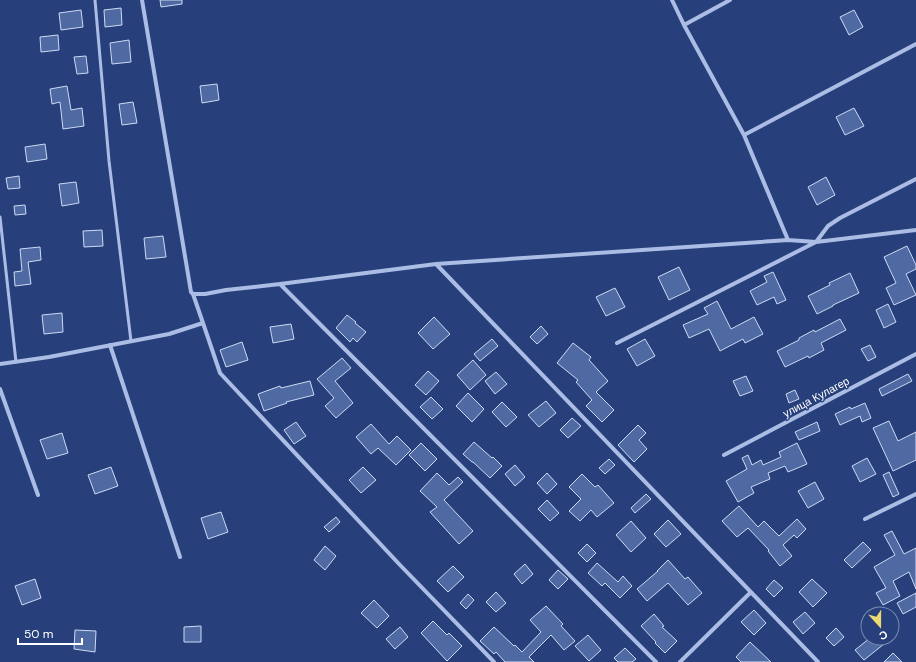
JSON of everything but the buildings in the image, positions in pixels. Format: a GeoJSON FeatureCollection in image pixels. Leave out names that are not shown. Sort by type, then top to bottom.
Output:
{"type":"FeatureCollection","features":[{"type":"Feature","properties":{"kind":"street"},"geometry":{"type":"LineString","coordinates":[[142,0],[191,292],[193,294],[220,373],[400,565],[494,662]]}},
{"type":"Feature","properties":{"kind":"street"},"geometry":{"type":"LineString","coordinates":[[672,0],[684,25],[744,134],[788,240]]}},
{"type":"Feature","properties":{"kind":"street"},"geometry":{"type":"LineString","coordinates":[[684,25],[730,0]]}},
{"type":"Feature","properties":{"kind":"street"},"geometry":{"type":"LineString","coordinates":[[744,134],[916,44]]}},
{"type":"Feature","properties":{"kind":"street"},"geometry":{"type":"LineString","coordinates":[[617,343],[816,242],[828,226],[840,218],[916,179]]}},
{"type":"Feature","properties":{"kind":"street"},"geometry":{"type":"LineString","coordinates":[[193,294],[205,294],[226,290],[436,264],[788,240],[816,242],[916,230]]}},
{"type":"Feature","properties":{"kind":"street"},"geometry":{"type":"LineString","coordinates":[[436,264],[818,662]]}},
{"type":"Feature","properties":{"kind":"street"},"geometry":{"type":"LineString","coordinates":[[280,284],[656,662]]}},
{"type":"Feature","properties":{"kind":"street"},"geometry":{"type":"LineString","coordinates":[[0,364],[170,334],[203,323]]}},
{"type":"Feature","properties":{"kind":"street"},"geometry":{"type":"LineString","coordinates":[[110,345],[180,557]]}},
{"type":"Feature","properties":{"kind":"street","name":"улица Кулагер"},"geometry":{"type":"LineString","coordinates":[[724,455],[916,354]]}},
{"type":"Feature","properties":{"kind":"street"},"geometry":{"type":"LineString","coordinates":[[0,389],[38,495]]}},
{"type":"Feature","properties":{"kind":"street"},"geometry":{"type":"LineString","coordinates":[[865,519],[916,494]]}},
{"type":"Feature","properties":{"kind":"street"},"geometry":{"type":"LineString","coordinates":[[680,662],[751,592]]}},
{"type":"Feature","properties":{"kind":"lane"},"geometry":{"type":"LineString","coordinates":[[95,0],[109,161],[131,341]]}},
{"type":"Feature","properties":{"kind":"lane"},"geometry":{"type":"LineString","coordinates":[[0,218],[16,362]]}}]}
